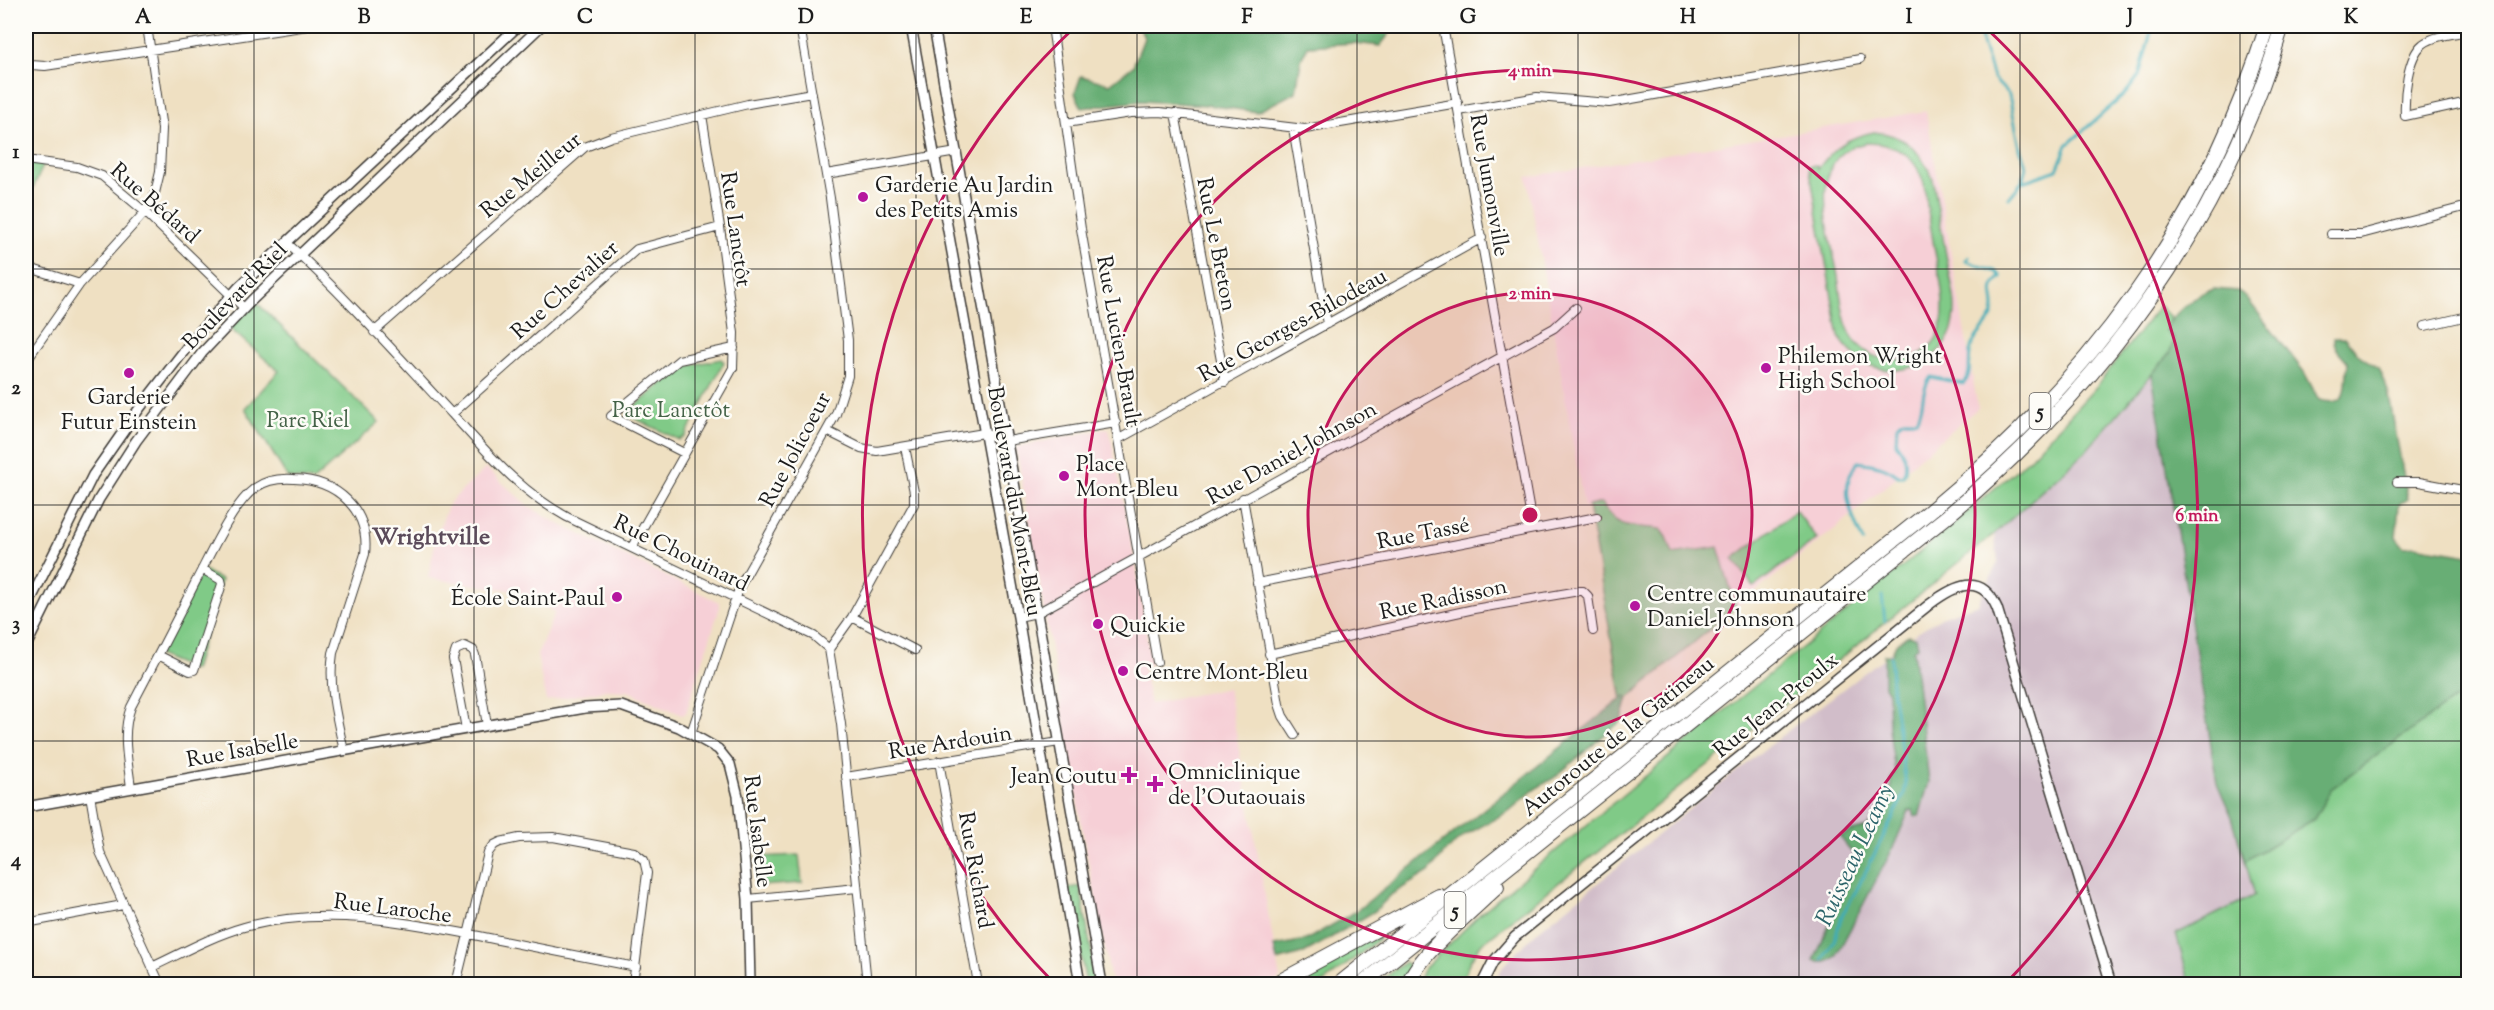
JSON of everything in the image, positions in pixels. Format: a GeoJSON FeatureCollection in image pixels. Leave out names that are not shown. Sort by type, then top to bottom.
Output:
{"type":"FeatureCollection","features":[{"type":"Feature","properties":{"kind":"highway","name":"Autoroute de la Gatineau"},"geometry":{"type":"LineString","coordinates":[[1339,984],[1943,501],[1994,456],[2053,398],[2125,310],[2184,219],[2226,135],[2267,26]]}},
{"type":"Feature","properties":{"kind":"highway","name":"Autoroute de la Gatineau"},"geometry":{"type":"LineString","coordinates":[[1362,984],[1945,518],[2011,460],[2064,406],[2133,324],[2192,233],[2243,132],[2282,26]]}},
{"type":"Feature","properties":{"kind":"highway"},"geometry":{"type":"LineString","coordinates":[[1408,984],[1414,971],[1426,956],[1548,836]]}},
{"type":"Feature","properties":{"kind":"highway"},"geometry":{"type":"LineString","coordinates":[[1275,984],[1472,878]]}},
{"type":"Feature","properties":{"kind":"street"},"geometry":{"type":"LineString","coordinates":[[26,361],[80,284],[145,212],[154,197],[162,157],[161,116],[147,26]]}},
{"type":"Feature","properties":{"kind":"street"},"geometry":{"type":"LineString","coordinates":[[26,62],[31,65],[45,66],[308,26]]}},
{"type":"Feature","properties":{"kind":"street","name":"Boulevard Riel"},"geometry":{"type":"LineString","coordinates":[[26,646],[99,499],[136,441],[197,360],[244,308],[541,26]]}},
{"type":"Feature","properties":{"kind":"street","name":"Rue Jolicoeur"},"geometry":{"type":"LineString","coordinates":[[691,733],[735,598],[827,431],[843,397],[849,367],[848,340],[826,174],[800,26]]}},
{"type":"Feature","properties":{"kind":"street","name":"Boulevard du Mont-Bleu"},"geometry":{"type":"LineString","coordinates":[[911,26],[1018,617],[1080,984]]}},
{"type":"Feature","properties":{"kind":"street","name":"Boulevard du Mont-Bleu"},"geometry":{"type":"LineString","coordinates":[[934,26],[1102,984]]}},
{"type":"Feature","properties":{"kind":"street","name":"Rue Lucien-Brault"},"geometry":{"type":"LineString","coordinates":[[1052,26],[1081,229],[1157,662]]}},
{"type":"Feature","properties":{"kind":"street","name":"Rue Jumonville"},"geometry":{"type":"LineString","coordinates":[[1443,26],[1533,529]]}},
{"type":"Feature","properties":{"kind":"street"},"geometry":{"type":"LineString","coordinates":[[516,28],[524,42]]}},
{"type":"Feature","properties":{"kind":"street","name":"Boulevard Riel"},"geometry":{"type":"LineString","coordinates":[[26,609],[84,491],[139,409],[194,338],[231,296],[516,28]]}},
{"type":"Feature","properties":{"kind":"street"},"geometry":{"type":"LineString","coordinates":[[2469,31],[2434,39],[2417,51],[2405,91],[2405,116],[2469,102]]}},
{"type":"Feature","properties":{"kind":"street"},"geometry":{"type":"LineString","coordinates":[[1066,123],[1131,113],[1175,113],[1293,128],[1323,127],[1537,97],[1610,103],[1860,59]]}},
{"type":"Feature","properties":{"kind":"street","name":"Rue Meilleur"},"geometry":{"type":"LineString","coordinates":[[374,332],[585,147],[611,137],[748,104],[812,93]]}},
{"type":"Feature","properties":{"kind":"street","name":"Rue Le Breton"},"geometry":{"type":"LineString","coordinates":[[1175,113],[1225,382]]}},
{"type":"Feature","properties":{"kind":"street","name":"Rue Lanctôt"},"geometry":{"type":"LineString","coordinates":[[632,547],[733,368],[734,348],[720,227],[702,115]]}},
{"type":"Feature","properties":{"kind":"street"},"geometry":{"type":"LineString","coordinates":[[1293,128],[1327,324]]}},
{"type":"Feature","properties":{"kind":"street"},"geometry":{"type":"LineString","coordinates":[[826,174],[957,152]]}},
{"type":"Feature","properties":{"kind":"street","name":"Rue Bédard"},"geometry":{"type":"LineString","coordinates":[[26,160],[62,164],[90,171],[111,183],[145,212],[244,308]]}},
{"type":"Feature","properties":{"kind":"street"},"geometry":{"type":"LineString","coordinates":[[2331,234],[2361,234],[2469,206]]}},
{"type":"Feature","properties":{"kind":"street","name":"Rue Chevalier"},"geometry":{"type":"LineString","coordinates":[[452,414],[637,249],[720,227]]}},
{"type":"Feature","properties":{"kind":"street","name":"Rue Georges-Bilodeau"},"geometry":{"type":"LineString","coordinates":[[1119,439],[1482,238]]}},
{"type":"Feature","properties":{"kind":"street","name":"Rue Chouinard"},"geometry":{"type":"LineString","coordinates":[[287,243],[452,414],[494,461],[532,495],[567,517],[814,636],[829,649]]}},
{"type":"Feature","properties":{"kind":"street"},"geometry":{"type":"LineString","coordinates":[[26,267],[80,284]]}},
{"type":"Feature","properties":{"kind":"street","name":"Rue Daniel-Johnson"},"geometry":{"type":"LineString","coordinates":[[1018,617],[1037,613],[1554,328],[1576,308]]}},
{"type":"Feature","properties":{"kind":"street"},"geometry":{"type":"LineString","coordinates":[[2425,326],[2469,316]]}},
{"type":"Feature","properties":{"kind":"street"},"geometry":{"type":"LineString","coordinates":[[684,453],[611,416],[679,360],[734,348]]}},
{"type":"Feature","properties":{"kind":"street"},"geometry":{"type":"LineString","coordinates":[[827,431],[870,451],[984,433],[1007,441],[1116,423]]}},
{"type":"Feature","properties":{"kind":"street"},"geometry":{"type":"LineString","coordinates":[[867,984],[841,724],[829,649],[852,618],[914,504],[914,492],[905,447]]}},
{"type":"Feature","properties":{"kind":"street"},"geometry":{"type":"LineString","coordinates":[[131,788],[125,725],[131,707],[202,569],[240,505],[256,488],[265,483],[288,478],[313,481],[330,487],[351,503],[363,521],[365,554],[333,653],[331,667],[333,693],[344,751]]}},
{"type":"Feature","properties":{"kind":"street"},"geometry":{"type":"LineString","coordinates":[[2397,482],[2419,482],[2469,491]]}},
{"type":"Feature","properties":{"kind":"street"},"geometry":{"type":"LineString","coordinates":[[84,491],[99,499]]}},
{"type":"Feature","properties":{"kind":"street"},"geometry":{"type":"LineString","coordinates":[[1243,498],[1269,654],[1283,716],[1295,735]]}},
{"type":"Feature","properties":{"kind":"street","name":"Rue Tassé"},"geometry":{"type":"LineString","coordinates":[[1257,583],[1597,517]]}},
{"type":"Feature","properties":{"kind":"street"},"geometry":{"type":"LineString","coordinates":[[1006,553],[1026,549]]}},
{"type":"Feature","properties":{"kind":"street"},"geometry":{"type":"LineString","coordinates":[[158,655],[190,671],[194,670],[222,584],[221,580],[202,569]]}},
{"type":"Feature","properties":{"kind":"street","name":"Rue Jean-Proulx"},"geometry":{"type":"LineString","coordinates":[[1482,984],[1493,962],[1515,937],[1930,604],[1950,590],[1967,585],[1980,588],[1988,594],[1999,614],[2111,984]]}},
{"type":"Feature","properties":{"kind":"street","name":"Rue Radisson"},"geometry":{"type":"LineString","coordinates":[[1269,654],[1474,609],[1579,591],[1583,591],[1588,596],[1593,631]]}},
{"type":"Feature","properties":{"kind":"street"},"geometry":{"type":"LineString","coordinates":[[852,618],[915,650]]}},
{"type":"Feature","properties":{"kind":"street"},"geometry":{"type":"LineString","coordinates":[[466,729],[453,659],[453,654],[459,647],[469,647],[474,655],[487,725]]}},
{"type":"Feature","properties":{"kind":"street","name":"Rue Isabelle"},"geometry":{"type":"LineString","coordinates":[[26,807],[487,725],[611,705],[630,709],[691,733],[718,749],[730,764],[738,796],[748,899],[750,984]]}},
{"type":"Feature","properties":{"kind":"street","name":"Rue Ardouin"},"geometry":{"type":"LineString","coordinates":[[846,777],[1059,742]]}},
{"type":"Feature","properties":{"kind":"street","name":"Rue Richard"},"geometry":{"type":"LineString","coordinates":[[939,761],[978,984]]}},
{"type":"Feature","properties":{"kind":"street"},"geometry":{"type":"LineString","coordinates":[[90,795],[100,852],[160,984]]}},
{"type":"Feature","properties":{"kind":"street"},"geometry":{"type":"LineString","coordinates":[[456,984],[488,853],[494,845],[500,842],[519,838],[553,837],[634,852],[644,860],[647,873],[633,984]]}},
{"type":"Feature","properties":{"kind":"street"},"geometry":{"type":"LineString","coordinates":[[748,899],[857,888]]}},
{"type":"Feature","properties":{"kind":"street"},"geometry":{"type":"LineString","coordinates":[[26,923],[123,905]]}},
{"type":"Feature","properties":{"kind":"street","name":"Rue Laroche"},"geometry":{"type":"LineString","coordinates":[[152,967],[210,939],[235,930],[292,919],[359,917],[468,934],[636,967]]}},
{"type":"Feature","properties":{"kind":"shaded area","name":"Philemon Wright High School"},"geometry":{"type":"Polygon","coordinates":[[[1926,111],[1978,408],[1841,524],[1736,607],[1718,547],[1672,554],[1667,537],[1619,523],[1609,515],[1602,503],[1584,507],[1527,177],[1926,111]]]}},
{"type":"Feature","properties":{"kind":"shaded area"},"geometry":{"type":"Polygon","coordinates":[[[2152,374],[2217,783],[2232,817],[2282,984],[1493,984],[1504,965],[1538,931],[1767,747],[1919,631],[1943,616],[1978,604],[1998,562],[1994,534],[2085,452],[2152,374]]]}},
{"type":"Feature","properties":{"kind":"shaded area"},"geometry":{"type":"Polygon","coordinates":[[[1109,428],[1137,572],[1151,665],[1143,667],[1150,704],[1228,688],[1280,979],[1270,984],[1112,984],[1111,981],[1016,447],[1109,428]]]}},
{"type":"Feature","properties":{"kind":"shaded area","name":"École Saint-Paul"},"geometry":{"type":"Polygon","coordinates":[[[486,468],[528,506],[559,524],[719,602],[720,607],[686,713],[682,715],[628,691],[606,690],[546,701],[537,655],[555,612],[516,591],[428,578],[436,538],[449,503],[486,468]]]}},
{"type":"Feature","properties":{"kind":"green space"},"geometry":{"type":"Polygon","coordinates":[[[1139,26],[1289,26],[1343,32],[1393,29],[1380,46],[1354,43],[1308,46],[1301,60],[1296,92],[1257,112],[1207,105],[1141,101],[1082,108],[1075,93],[1081,76],[1110,84],[1133,66],[1144,38],[1139,26]]]}},
{"type":"Feature","properties":{"kind":"green space"},"geometry":{"type":"Polygon","coordinates":[[[1874,132],[1895,136],[1911,146],[1923,160],[1933,179],[1953,289],[1955,314],[1947,340],[1934,356],[1906,369],[1887,370],[1870,365],[1850,351],[1839,337],[1809,166],[1817,165],[1818,169],[1842,144],[1874,132]],[[1867,143],[1847,150],[1835,161],[1828,177],[1825,195],[1826,215],[1849,331],[1867,352],[1886,360],[1899,360],[1918,355],[1931,345],[1939,333],[1943,302],[1924,184],[1920,174],[1916,166],[1903,153],[1887,145],[1867,143]]]}},
{"type":"Feature","properties":{"kind":"green space"},"geometry":{"type":"Polygon","coordinates":[[[26,160],[45,162],[26,203],[26,160]]]}},
{"type":"Feature","properties":{"kind":"green space"},"geometry":{"type":"Polygon","coordinates":[[[2214,289],[2238,291],[2245,296],[2304,372],[2319,400],[2337,401],[2345,392],[2348,363],[2337,349],[2334,338],[2346,338],[2359,355],[2378,368],[2388,391],[2408,499],[2399,505],[2396,537],[2404,547],[2415,546],[2468,555],[2468,693],[2450,702],[2331,789],[2314,819],[2245,861],[2232,817],[2217,783],[2152,374],[2170,353],[2174,338],[2166,331],[2168,325],[2193,300],[2214,289]]]}},
{"type":"Feature","properties":{"kind":"green space","name":"Parc Riel"},"geometry":{"type":"Polygon","coordinates":[[[253,299],[379,422],[313,481],[288,478],[245,408],[279,371],[227,326],[253,299]]]}},
{"type":"Feature","properties":{"kind":"green space"},"geometry":{"type":"Polygon","coordinates":[[[2159,306],[2171,318],[2167,326],[2169,335],[2174,338],[2170,353],[2085,452],[1994,534],[1756,727],[1481,944],[1470,961],[1461,984],[1417,984],[1423,970],[1481,913],[1920,552],[2029,459],[2096,387],[2159,306]]]}},
{"type":"Feature","properties":{"kind":"green space","name":"Parc Lanctôt"},"geometry":{"type":"Polygon","coordinates":[[[721,359],[724,362],[685,437],[679,440],[632,417],[633,408],[682,367],[721,359]]]}},
{"type":"Feature","properties":{"kind":"green space"},"geometry":{"type":"Polygon","coordinates":[[[1602,503],[1620,523],[1661,529],[1667,537],[1673,554],[1718,547],[1736,607],[1628,698],[1625,696],[1622,700],[1588,506],[1602,503]]]}},
{"type":"Feature","properties":{"kind":"green space"},"geometry":{"type":"Polygon","coordinates":[[[1796,511],[1817,539],[1754,587],[1733,559],[1796,511]]]}},
{"type":"Feature","properties":{"kind":"green space"},"geometry":{"type":"Polygon","coordinates":[[[202,569],[221,580],[194,670],[158,655],[202,569]]]}},
{"type":"Feature","properties":{"kind":"green space"},"geometry":{"type":"Polygon","coordinates":[[[1908,635],[1916,638],[1918,646],[1913,650],[1929,782],[1919,816],[1915,816],[1913,810],[1909,811],[1892,850],[1836,956],[1826,962],[1814,961],[1857,858],[1840,837],[1867,827],[1890,797],[1891,780],[1895,772],[1889,729],[1888,693],[1884,686],[1884,655],[1891,655],[1896,644],[1908,635]]]}},
{"type":"Feature","properties":{"kind":"green space"},"geometry":{"type":"Polygon","coordinates":[[[2468,693],[2468,984],[2190,984],[2176,934],[2255,895],[2245,861],[2314,819],[2331,789],[2450,702],[2468,693]]]}},
{"type":"Feature","properties":{"kind":"green space"},"geometry":{"type":"Polygon","coordinates":[[[1625,696],[1628,698],[1622,720],[1554,778],[1535,789],[1509,811],[1462,837],[1446,851],[1429,872],[1392,894],[1375,911],[1302,954],[1277,961],[1274,946],[1306,940],[1355,912],[1625,696]]]}},
{"type":"Feature","properties":{"kind":"green space"},"geometry":{"type":"Polygon","coordinates":[[[799,855],[802,883],[760,886],[757,857],[799,855]]]}},
{"type":"Feature","properties":{"kind":"green space"},"geometry":{"type":"Polygon","coordinates":[[[1080,886],[1097,984],[1086,984],[1068,888],[1080,886]]]}},
{"type":"Feature","properties":{"kind":"green space"},"geometry":{"type":"Polygon","coordinates":[[[1376,935],[1379,939],[1322,984],[1286,984],[1376,935]]]}},
{"type":"Feature","properties":{"kind":"green space"},"geometry":{"type":"Polygon","coordinates":[[[1405,962],[1410,967],[1404,984],[1377,984],[1405,962]]]}},
{"type":"Feature","properties":{"kind":"waterway","name":"Ruisseau Leamy"},"geometry":{"type":"LineString","coordinates":[[1981,26],[1982,43],[1993,78],[2009,95],[2026,166],[2022,182],[2009,198]]}},
{"type":"Feature","properties":{"kind":"waterway"},"geometry":{"type":"LineString","coordinates":[[2022,182],[2057,170],[2067,145],[2125,94],[2139,76],[2151,32],[2157,26]]}},
{"type":"Feature","properties":{"kind":"waterway","name":"Ruisseau Leamy"},"geometry":{"type":"LineString","coordinates":[[1863,542],[1848,501],[1848,481],[1852,472],[1858,462],[1879,466],[1898,476],[1903,476],[1906,462],[1896,443],[1897,426],[1903,420],[1917,420],[1925,388],[1931,377],[1964,384],[1969,371],[1973,343],[1993,313],[1992,291],[2001,277],[1997,272],[1966,261],[1969,257]]}},
{"type":"Feature","properties":{"kind":"waterway","name":"Ruisseau Leamy"},"geometry":{"type":"LineString","coordinates":[[1882,596],[1885,621]]}},
{"type":"Feature","properties":{"kind":"waterway","name":"Ruisseau Leamy"},"geometry":{"type":"LineString","coordinates":[[1822,960],[1834,941],[1842,915],[1904,795],[1906,784],[1892,689],[1891,656]]}},
{"type":"Feature","properties":{"kind":"place","name":"Garderie Au Jardin des Petits Amis"},"geometry":{"type":"Point","coordinates":[863,197]}},
{"type":"Feature","properties":{"kind":"place","name":"Philemon Wright High School"},"geometry":{"type":"Point","coordinates":[1766,368]}},
{"type":"Feature","properties":{"kind":"place","name":"Garderie Futur Einstein"},"geometry":{"type":"Point","coordinates":[129,373]}},
{"type":"Feature","properties":{"kind":"place","name":"Place Mont-Bleu"},"geometry":{"type":"Point","coordinates":[1064,476]}},
{"type":"Feature","properties":{"kind":"place","name":"École Saint-Paul"},"geometry":{"type":"Point","coordinates":[617,597]}},
{"type":"Feature","properties":{"kind":"place","name":"Centre communautaire Daniel-Johnson"},"geometry":{"type":"Point","coordinates":[1635,606]}},
{"type":"Feature","properties":{"kind":"place","name":"Quickie"},"geometry":{"type":"Point","coordinates":[1098,624]}},
{"type":"Feature","properties":{"kind":"place","name":"Centre Mont-Bleu"},"geometry":{"type":"Point","coordinates":[1123,671]}},
{"type":"Feature","properties":{"kind":"place","name":"Jean Coutu"},"geometry":{"type":"Point","coordinates":[1129,775]}},
{"type":"Feature","properties":{"kind":"place","name":"Omniclinique de l'Outaouais"},"geometry":{"type":"Point","coordinates":[1155,784]}},
{"type":"Feature","properties":{"kind":"district","name":"Wrightville"},"geometry":{"type":"Point","coordinates":[431,536]}}]}
